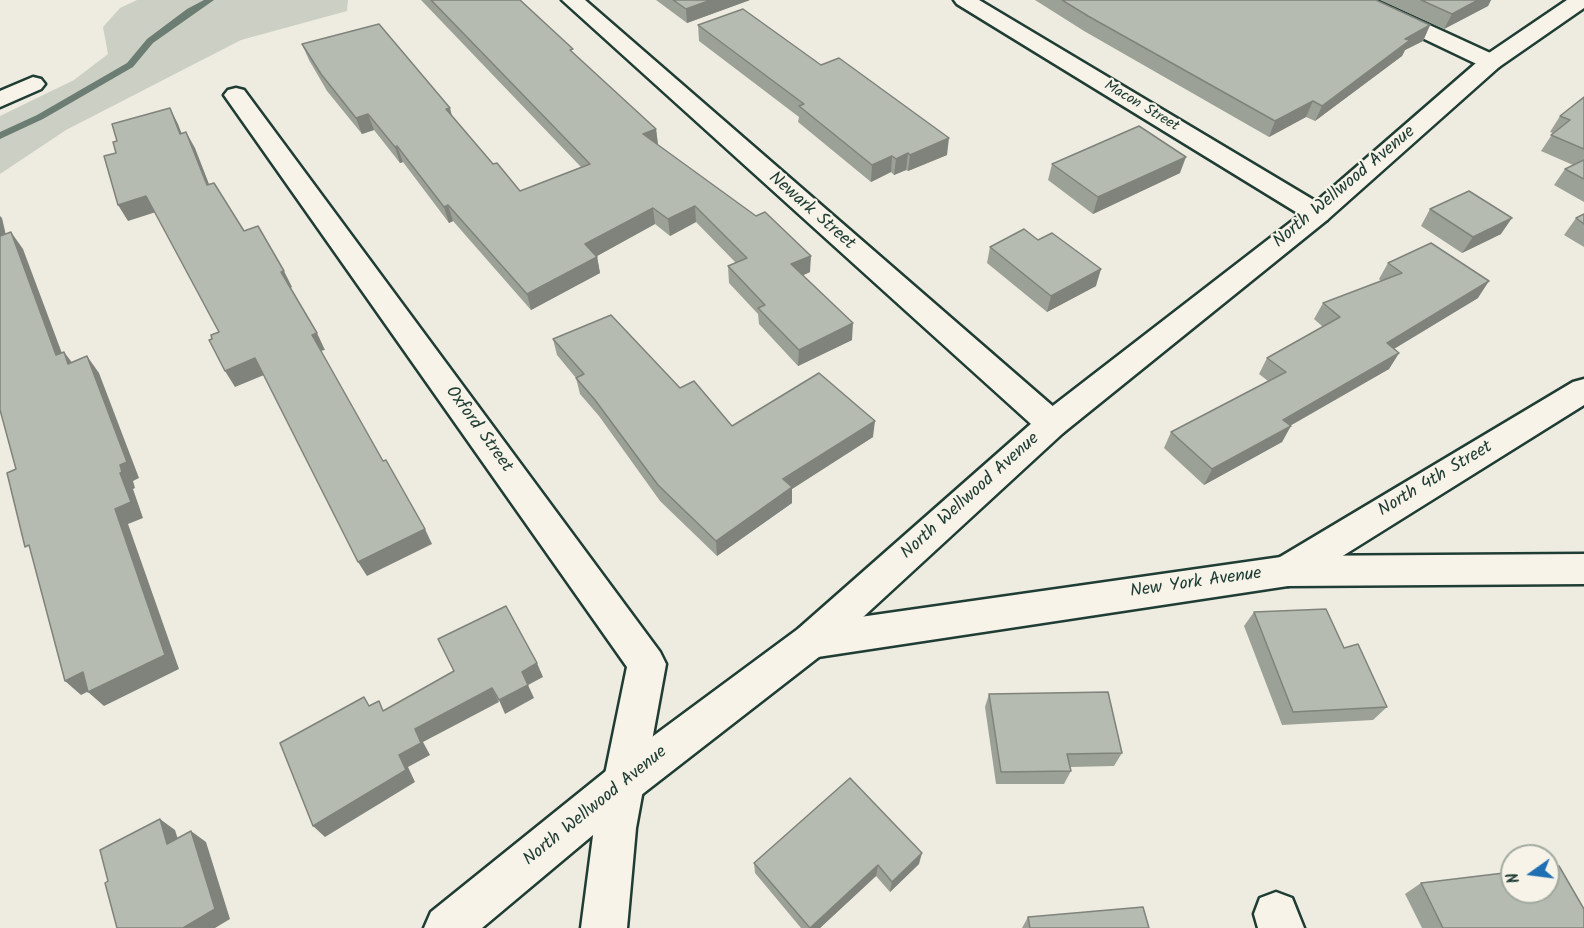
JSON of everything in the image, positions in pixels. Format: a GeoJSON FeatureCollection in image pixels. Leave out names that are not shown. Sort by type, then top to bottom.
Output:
{"type":"FeatureCollection","features":[{"type":"Feature","properties":{"kind":"street","name":"Newark Street"},"geometry":{"type":"LineString","coordinates":[[572,0],[1052,424]]}},
{"type":"Feature","properties":{"kind":"street","name":"Macon Street"},"geometry":{"type":"LineString","coordinates":[[964,0],[1318,214]]}},
{"type":"Feature","properties":{"kind":"street"},"geometry":{"type":"LineString","coordinates":[[1358,0],[1491,62]]}},
{"type":"Feature","properties":{"kind":"street","name":"North Wellwood Avenue"},"geometry":{"type":"LineString","coordinates":[[447,928],[621,785],[811,641],[1052,424],[1318,214],[1491,62],[1581,0]]}},
{"type":"Feature","properties":{"kind":"street"},"geometry":{"type":"LineString","coordinates":[[0,100],[33,84]]}},
{"type":"Feature","properties":{"kind":"street","name":"Oxford Street"},"geometry":{"type":"LineString","coordinates":[[236,95],[647,664],[621,785],[606,893],[604,928]]}},
{"type":"Feature","properties":{"kind":"street","name":"North 4th Street"},"geometry":{"type":"LineString","coordinates":[[1288,571],[1584,390]]}},
{"type":"Feature","properties":{"kind":"street","name":"New York Avenue"},"geometry":{"type":"LineString","coordinates":[[811,641],[1288,571],[1584,568]]}},
{"type":"Feature","properties":{"kind":"shaded area"},"geometry":{"type":"Polygon","coordinates":[[[137,0],[348,0],[347,11],[241,40],[66,130],[0,174],[0,116],[74,80],[108,54],[103,27],[120,8],[137,0]]]}},
{"type":"Feature","properties":{"kind":"building"},"geometry":{"type":"Polygon","coordinates":[[[431,0],[520,0],[573,49],[570,50],[656,129],[643,134],[756,216],[765,212],[811,256],[791,264],[853,323],[799,350],[758,308],[765,305],[728,266],[747,258],[695,206],[668,219],[653,208],[585,244],[597,257],[527,294],[448,205],[444,207],[397,146],[395,147],[368,114],[356,118],[321,74],[302,44],[379,24],[450,108],[446,109],[493,164],[497,163],[520,191],[590,164],[431,0]]]}},
{"type":"Feature","properties":{"kind":"building"},"geometry":{"type":"Polygon","coordinates":[[[673,0],[711,0],[686,9],[673,0]]]}},
{"type":"Feature","properties":{"kind":"building"},"geometry":{"type":"Polygon","coordinates":[[[1062,0],[1376,0],[1430,25],[1405,39],[1410,40],[1322,106],[1313,101],[1275,121],[1062,0]]]}},
{"type":"Feature","properties":{"kind":"building"},"geometry":{"type":"Polygon","coordinates":[[[1421,0],[1478,0],[1452,14],[1421,0]]]}},
{"type":"Feature","properties":{"kind":"building"},"geometry":{"type":"Polygon","coordinates":[[[743,9],[821,65],[839,58],[949,138],[910,155],[908,153],[896,159],[892,156],[872,165],[799,106],[804,104],[698,25],[743,9]]]}},
{"type":"Feature","properties":{"kind":"building"},"geometry":{"type":"Polygon","coordinates":[[[1584,97],[1584,149],[1551,135],[1570,120],[1560,116],[1584,97]]]}},
{"type":"Feature","properties":{"kind":"building"},"geometry":{"type":"Polygon","coordinates":[[[170,108],[180,134],[186,132],[207,185],[214,183],[244,231],[258,226],[284,271],[281,272],[317,333],[312,335],[383,461],[386,460],[425,529],[358,562],[255,358],[225,371],[209,340],[212,339],[211,335],[219,332],[146,196],[118,205],[104,156],[116,153],[113,142],[117,141],[112,124],[170,108]]]}},
{"type":"Feature","properties":{"kind":"building"},"geometry":{"type":"Polygon","coordinates":[[[1139,126],[1186,157],[1098,197],[1052,164],[1139,126]]]}},
{"type":"Feature","properties":{"kind":"building"},"geometry":{"type":"Polygon","coordinates":[[[1584,160],[1584,179],[1565,169],[1584,160]]]}},
{"type":"Feature","properties":{"kind":"building"},"geometry":{"type":"Polygon","coordinates":[[[1469,191],[1512,218],[1473,237],[1430,209],[1469,191]]]}},
{"type":"Feature","properties":{"kind":"building"},"geometry":{"type":"Polygon","coordinates":[[[1584,214],[1584,224],[1576,218],[1584,214]]]}},
{"type":"Feature","properties":{"kind":"building"},"geometry":{"type":"Polygon","coordinates":[[[1024,229],[1038,240],[1052,233],[1101,269],[1051,296],[990,247],[1024,229]]]}},
{"type":"Feature","properties":{"kind":"building"},"geometry":{"type":"Polygon","coordinates":[[[11,232],[56,355],[64,352],[68,364],[87,356],[127,462],[120,465],[122,472],[120,473],[131,502],[115,509],[165,655],[88,692],[83,672],[65,681],[29,545],[25,547],[7,473],[16,469],[0,410],[0,236],[11,232]]]}},
{"type":"Feature","properties":{"kind":"building"},"geometry":{"type":"Polygon","coordinates":[[[1431,243],[1489,281],[1387,343],[1399,353],[1283,420],[1291,426],[1212,469],[1171,432],[1286,372],[1267,358],[1340,317],[1323,303],[1402,273],[1388,263],[1431,243]]]}},
{"type":"Feature","properties":{"kind":"building"},"geometry":{"type":"Polygon","coordinates":[[[611,315],[680,388],[694,381],[732,426],[819,373],[875,421],[783,479],[792,487],[716,541],[658,485],[576,378],[584,374],[553,339],[611,315]]]}},
{"type":"Feature","properties":{"kind":"building"},"geometry":{"type":"Polygon","coordinates":[[[506,606],[537,663],[522,672],[528,685],[499,700],[492,688],[415,729],[421,743],[399,755],[406,770],[313,826],[280,743],[364,697],[369,706],[379,701],[383,711],[454,671],[438,639],[506,606]]]}},
{"type":"Feature","properties":{"kind":"building"},"geometry":{"type":"Polygon","coordinates":[[[1326,609],[1344,648],[1358,644],[1387,707],[1293,712],[1254,612],[1326,609]]]}},
{"type":"Feature","properties":{"kind":"building"},"geometry":{"type":"Polygon","coordinates":[[[1108,692],[1122,753],[1067,754],[1071,771],[1001,772],[989,694],[1108,692]]]}},
{"type":"Feature","properties":{"kind":"building"},"geometry":{"type":"Polygon","coordinates":[[[850,778],[922,853],[892,882],[878,865],[810,928],[754,863],[850,778]]]}},
{"type":"Feature","properties":{"kind":"building"},"geometry":{"type":"Polygon","coordinates":[[[160,819],[167,844],[191,831],[215,909],[183,928],[117,928],[105,883],[108,881],[100,850],[160,819]]]}},
{"type":"Feature","properties":{"kind":"building"},"geometry":{"type":"Polygon","coordinates":[[[1560,868],[1584,909],[1584,928],[1443,928],[1421,883],[1500,873],[1500,904],[1560,904],[1560,868]]]}},
{"type":"Feature","properties":{"kind":"building"},"geometry":{"type":"Polygon","coordinates":[[[1143,907],[1149,928],[1030,928],[1028,917],[1143,907]]]}},
{"type":"Feature","properties":{"kind":"waterway"},"geometry":{"type":"LineString","coordinates":[[0,136],[40,117],[130,65],[150,41],[190,11],[210,0]]}}]}
